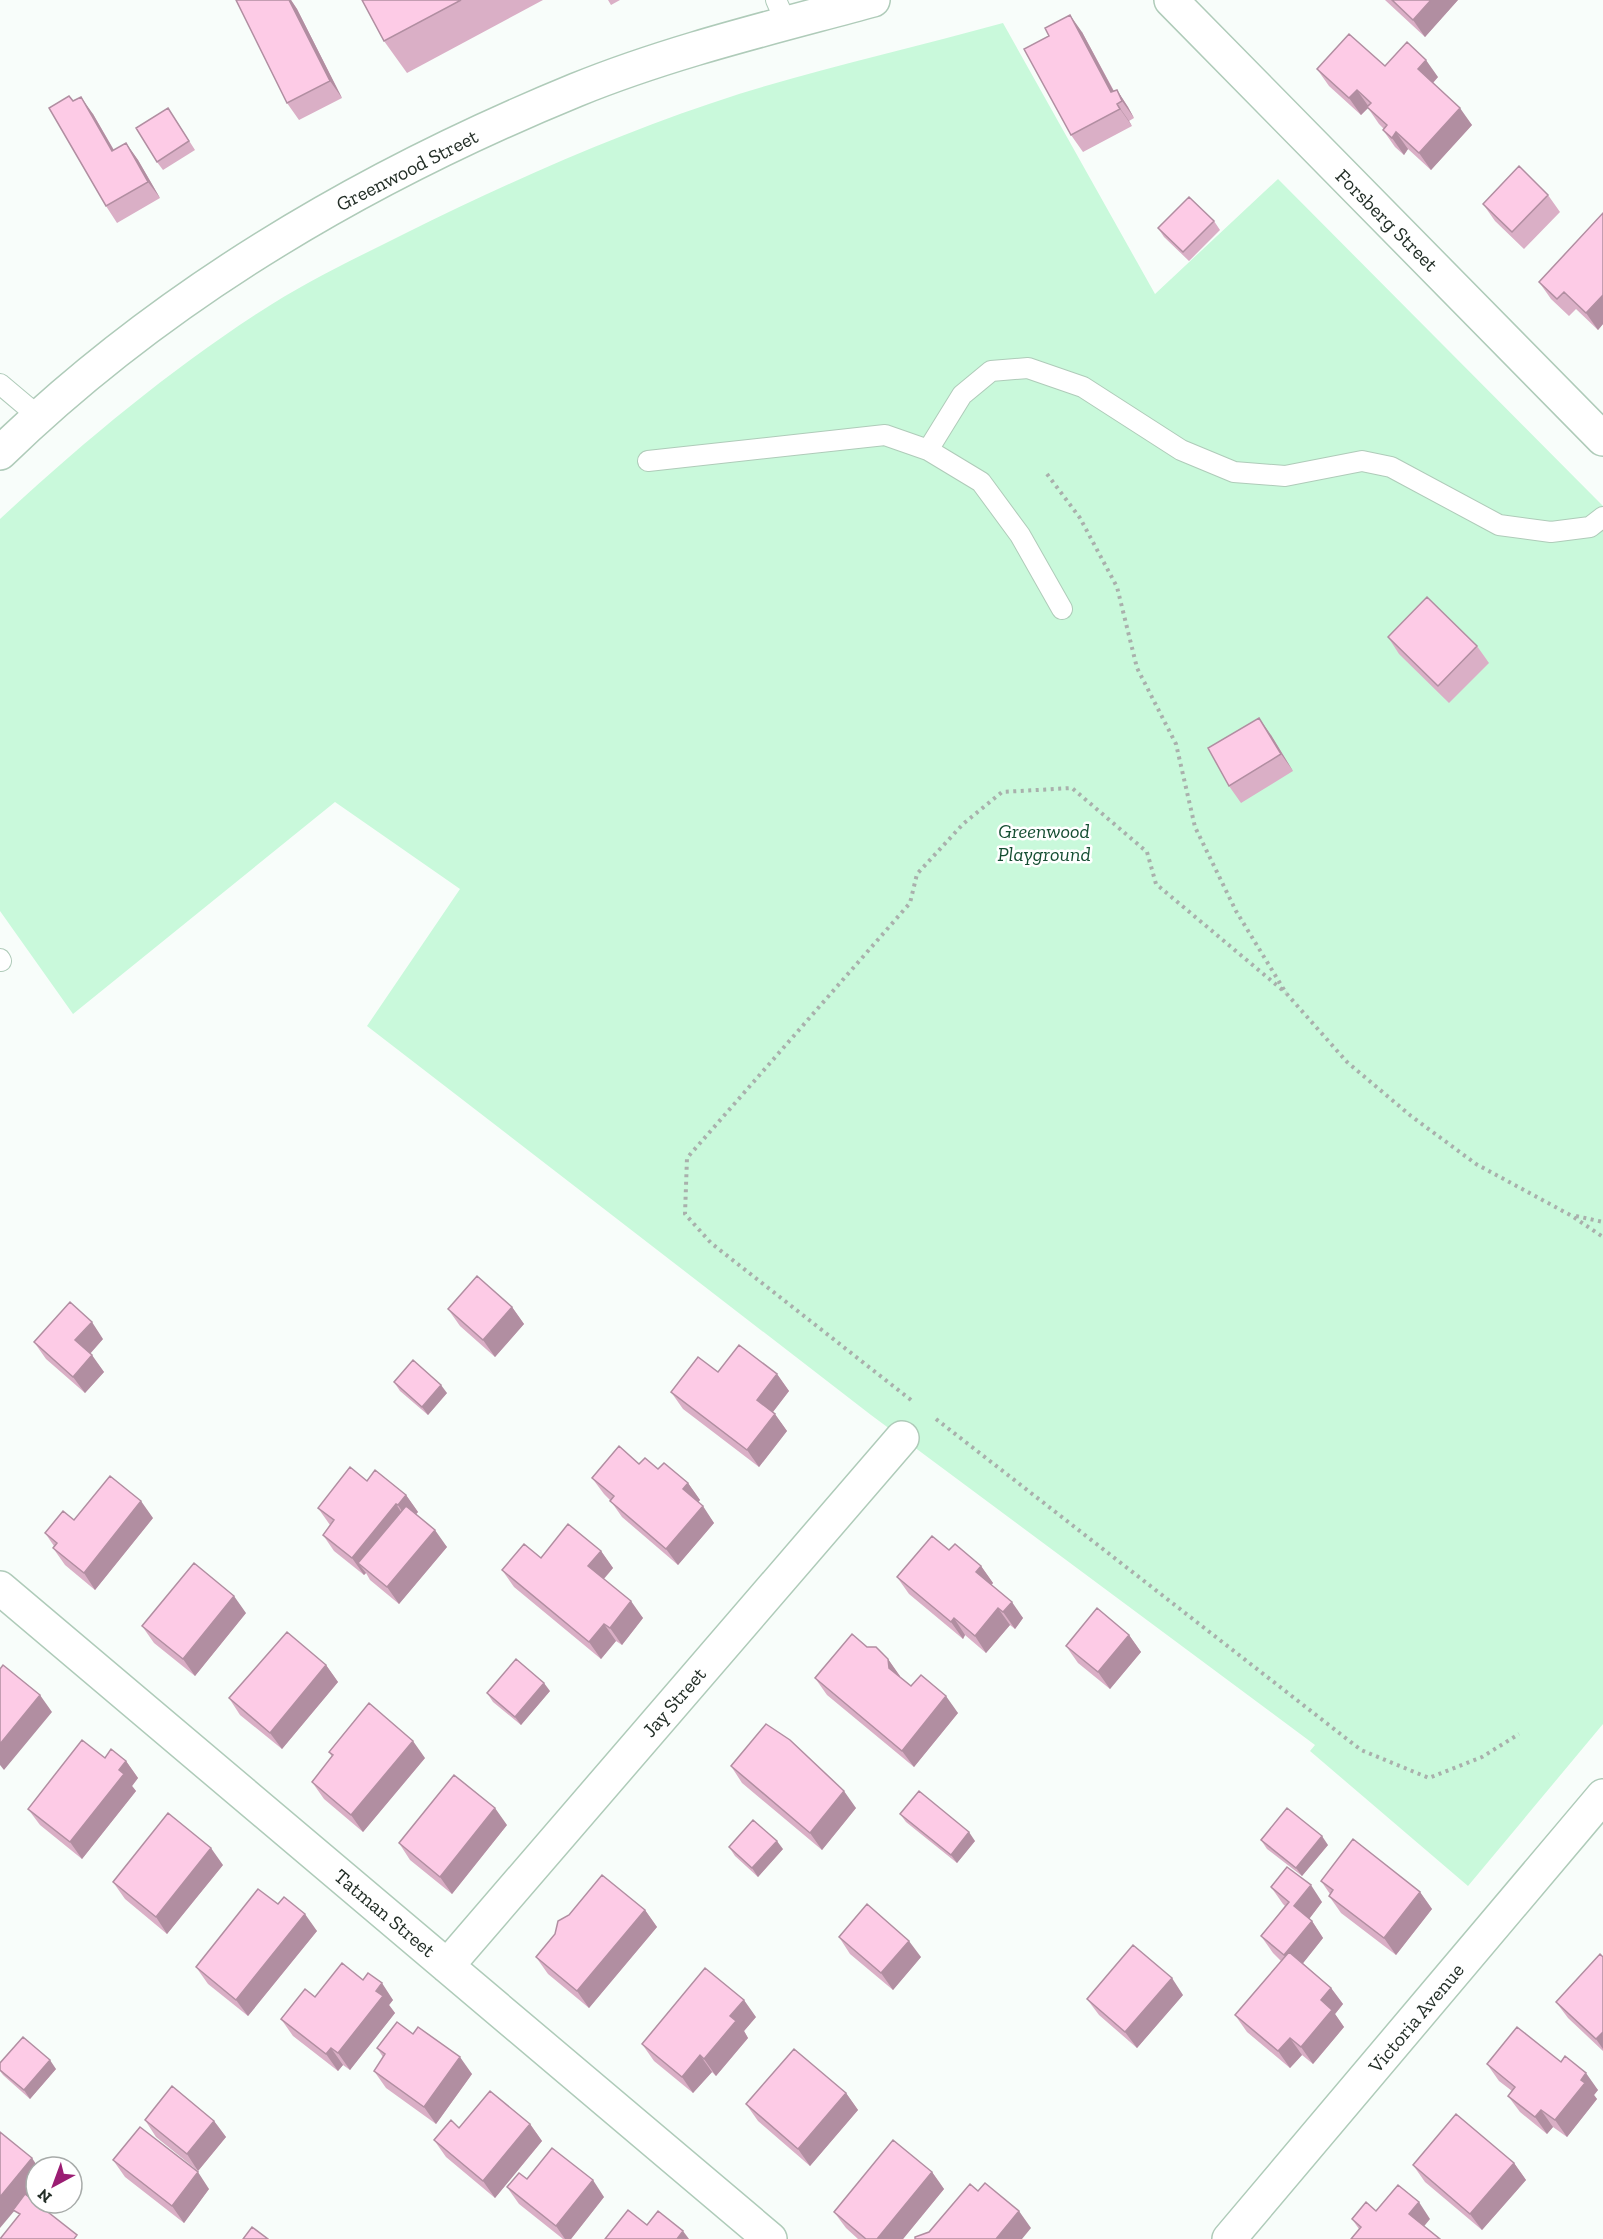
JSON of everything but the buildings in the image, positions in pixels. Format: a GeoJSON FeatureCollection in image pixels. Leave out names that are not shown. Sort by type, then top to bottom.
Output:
{"type":"FeatureCollection","features":[{"type":"Feature","properties":{"kind":"street","name":"Greenwood Street"},"geometry":{"type":"LineString","coordinates":[[0,453],[38,416],[151,325],[241,260],[372,185],[464,139],[578,89],[669,58],[781,12],[873,0]]}},
{"type":"Feature","properties":{"kind":"street","name":"Forsberg Street"},"geometry":{"type":"LineString","coordinates":[[1171,0],[1603,439]]}},
{"type":"Feature","properties":{"kind":"street","name":"Jay Street"},"geometry":{"type":"LineString","coordinates":[[447,1966],[902,1438]]}},
{"type":"Feature","properties":{"kind":"street","name":"Tatman Street"},"geometry":{"type":"LineString","coordinates":[[0,1588],[770,2239]]}},
{"type":"Feature","properties":{"kind":"street","name":"Victoria Avenue"},"geometry":{"type":"LineString","coordinates":[[1229,2239],[1603,1796]]}},
{"type":"Feature","properties":{"kind":"lane"},"geometry":{"type":"LineString","coordinates":[[928,450],[962,395],[991,371],[1028,368],[1083,387],[1181,450],[1234,472],[1285,476],[1362,461],[1391,467],[1498,525],[1551,532],[1590,527],[1603,518]]}},
{"type":"Feature","properties":{"kind":"lane"},"geometry":{"type":"LineString","coordinates":[[0,384],[38,416]]}},
{"type":"Feature","properties":{"kind":"lane"},"geometry":{"type":"LineString","coordinates":[[648,461],[885,435],[928,450],[981,482],[1020,535],[1062,609]]}},
{"type":"Feature","properties":{"kind":"path"},"geometry":{"type":"LineString","coordinates":[[1047,474],[1080,518],[1117,587],[1137,668],[1176,744],[1195,826],[1236,911],[1286,993]]}},
{"type":"Feature","properties":{"kind":"path"},"geometry":{"type":"LineString","coordinates":[[916,1404],[711,1243],[685,1214],[687,1158],[910,903],[917,874],[963,824],[1002,792],[1072,788],[1147,852],[1156,884],[1286,993],[1347,1062],[1411,1116],[1476,1164],[1572,1216],[1603,1237]]}},
{"type":"Feature","properties":{"kind":"path"},"geometry":{"type":"LineString","coordinates":[[1572,1216],[1603,1222]]}},
{"type":"Feature","properties":{"kind":"path"},"geometry":{"type":"LineString","coordinates":[[935,1419],[1361,1750],[1430,1778],[1482,1757],[1519,1734]]}},
{"type":"Feature","properties":{"kind":"green space","name":"Greenwood Playground"},"geometry":{"type":"Polygon","coordinates":[[[1003,23],[1155,294],[1278,179],[1603,506],[1603,1724],[1468,1886],[1310,1751],[1315,1745],[871,1415],[367,1026],[460,889],[335,802],[73,1014],[0,911],[0,519],[62,464],[125,410],[190,360],[276,302],[351,260],[448,212],[571,157],[697,108],[805,75],[1003,23]]]}}]}
